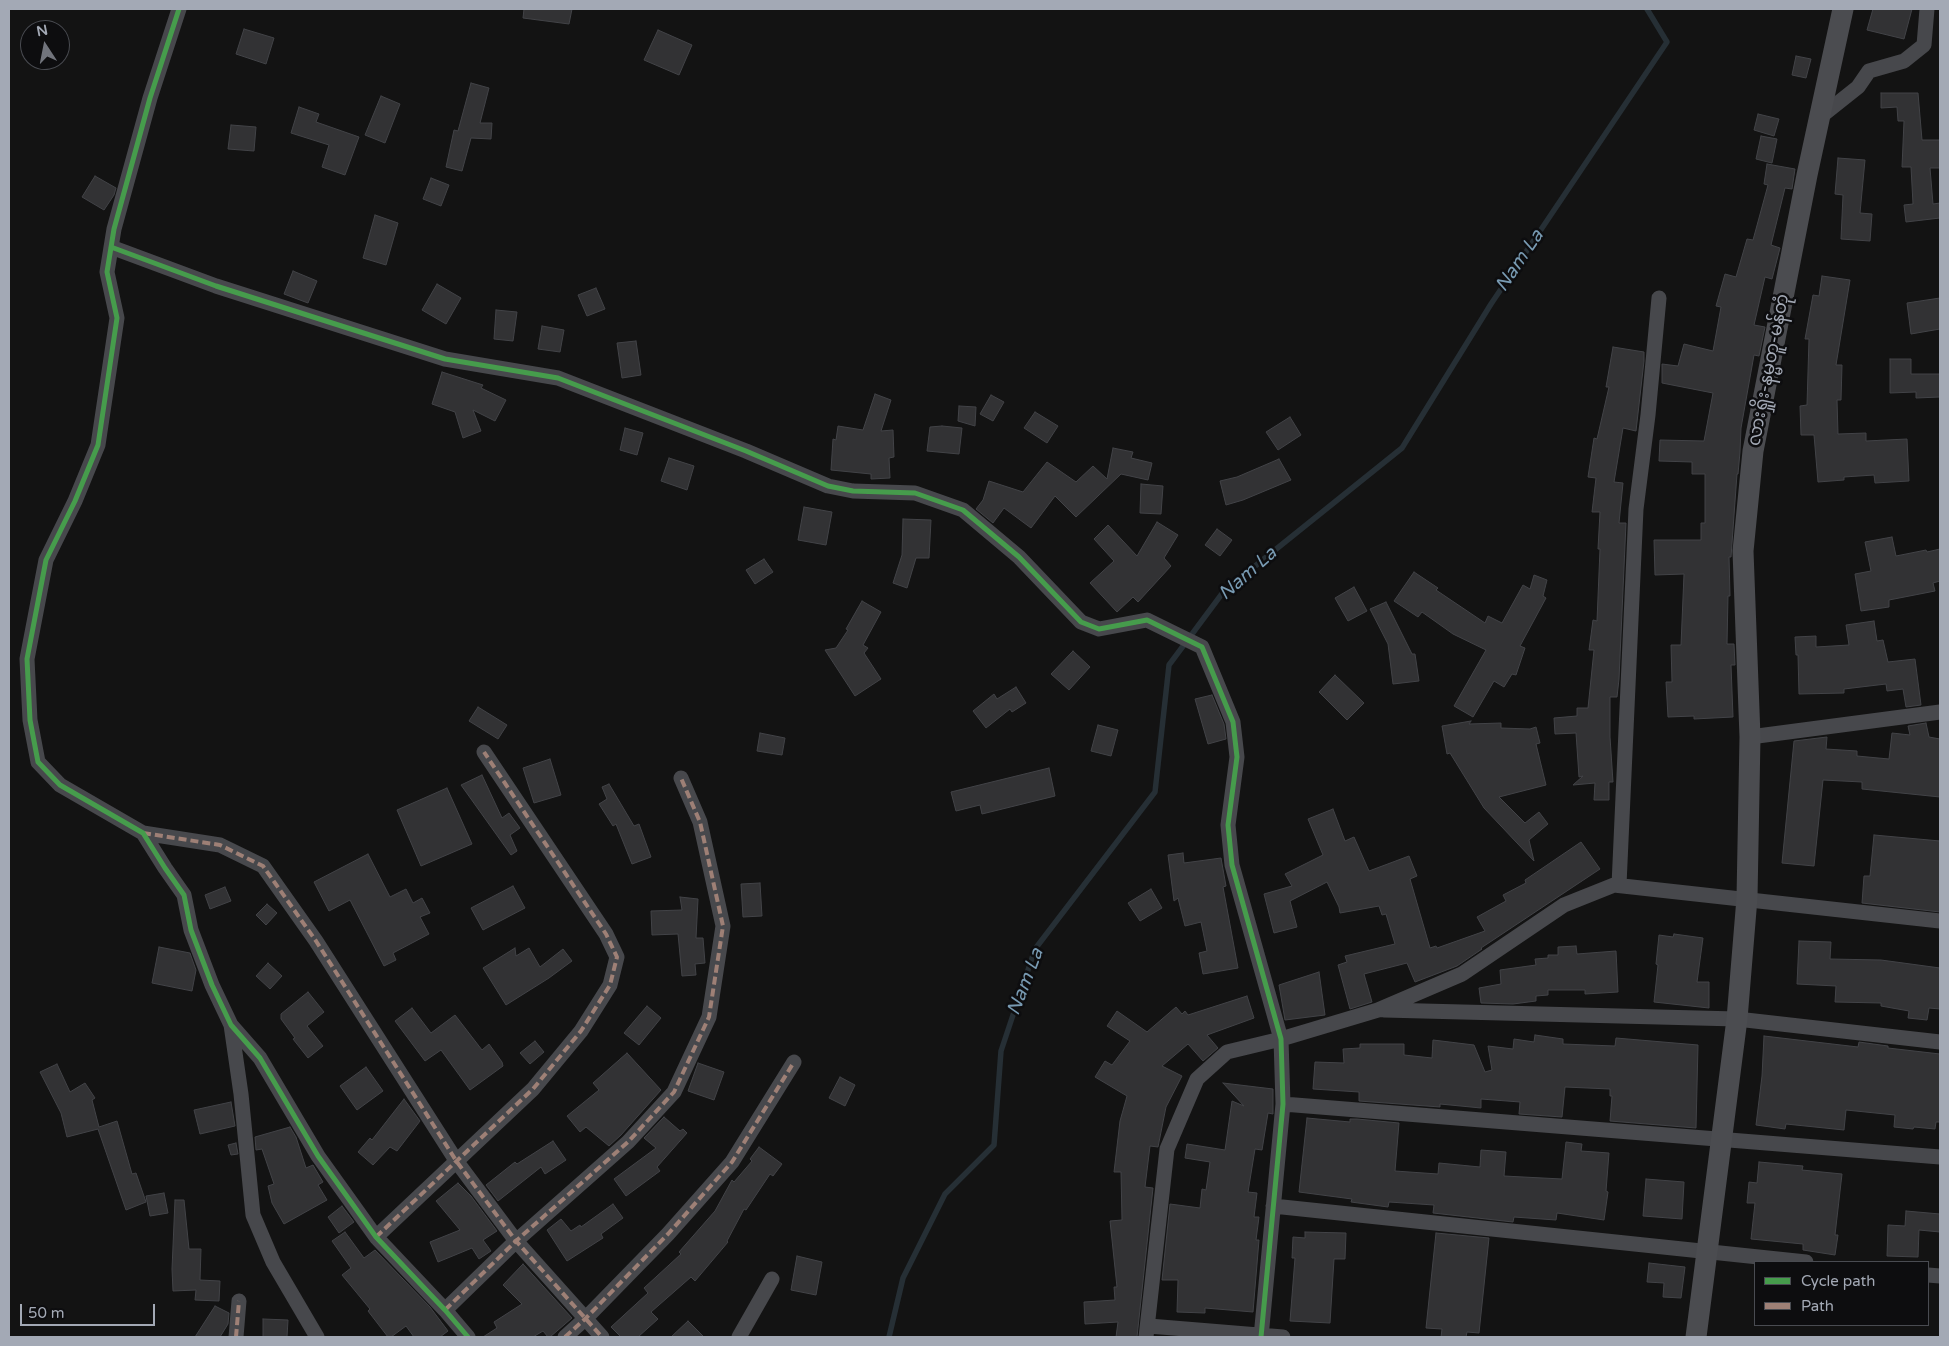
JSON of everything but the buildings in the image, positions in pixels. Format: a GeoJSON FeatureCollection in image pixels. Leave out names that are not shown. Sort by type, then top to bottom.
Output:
{"type":"FeatureCollection","features":[{"type":"Feature","properties":{"kind":"main road","name":"လားရှိုး-နမ္မတူ-မန်တုံ"},"geometry":{"type":"LineString","coordinates":[[1696,1337],[1720,1139],[1737,1019],[1747,898],[1750,737],[1743,551],[1752,451],[1819,118],[1843,9]]}},
{"type":"Feature","properties":{"kind":"street"},"geometry":{"type":"LineString","coordinates":[[179,9],[150,98],[114,229],[107,272],[117,318],[98,445],[76,501],[46,560],[27,659],[30,720],[38,762],[60,785],[143,833],[220,845],[263,866],[316,941],[457,1162],[516,1241],[602,1337]]}},
{"type":"Feature","properties":{"kind":"street"},"geometry":{"type":"LineString","coordinates":[[1819,118],[1858,87],[1869,71],[1904,60],[1924,45],[1927,9]]}},
{"type":"Feature","properties":{"kind":"street"},"geometry":{"type":"LineString","coordinates":[[111,247],[216,286],[445,359],[558,378],[746,451],[828,486],[853,491],[915,493],[963,510],[1019,557],[1081,622],[1099,629],[1148,620],[1202,647],[1233,722],[1237,757],[1228,825],[1232,865],[1281,1039],[1283,1104],[1261,1336]]}},
{"type":"Feature","properties":{"kind":"street"},"geometry":{"type":"LineString","coordinates":[[1619,885],[1636,509],[1648,415],[1659,298]]}},
{"type":"Feature","properties":{"kind":"street"},"geometry":{"type":"LineString","coordinates":[[1750,737],[1940,712]]}},
{"type":"Feature","properties":{"kind":"street"},"geometry":{"type":"LineString","coordinates":[[376,1237],[532,1089],[581,1031],[610,985],[617,957],[606,934],[484,752]]}},
{"type":"Feature","properties":{"kind":"street"},"geometry":{"type":"LineString","coordinates":[[445,1310],[516,1241],[628,1142],[674,1092],[709,1017],[723,926],[700,822],[682,778]]}},
{"type":"Feature","properties":{"kind":"street"},"geometry":{"type":"LineString","coordinates":[[143,833],[184,895],[191,930],[212,985],[231,1024],[260,1058],[318,1156],[376,1237],[468,1337]]}},
{"type":"Feature","properties":{"kind":"street"},"geometry":{"type":"LineString","coordinates":[[1284,1337],[1148,1332],[1167,1149],[1196,1079],[1227,1052],[1281,1039],[1378,1010],[1462,974],[1564,906],[1614,885],[1747,898],[1940,921]]}},
{"type":"Feature","properties":{"kind":"street"},"geometry":{"type":"LineString","coordinates":[[1378,1010],[1737,1019],[1940,1042]]}},
{"type":"Feature","properties":{"kind":"street"},"geometry":{"type":"LineString","coordinates":[[231,1024],[241,1094],[253,1215],[273,1262],[316,1337]]}},
{"type":"Feature","properties":{"kind":"street"},"geometry":{"type":"LineString","coordinates":[[565,1337],[668,1234],[732,1162],[794,1062]]}},
{"type":"Feature","properties":{"kind":"street"},"geometry":{"type":"LineString","coordinates":[[1283,1104],[1940,1157]]}},
{"type":"Feature","properties":{"kind":"street"},"geometry":{"type":"LineString","coordinates":[[1273,1206],[1796,1261]]}},
{"type":"Feature","properties":{"kind":"street"},"geometry":{"type":"LineString","coordinates":[[739,1337],[772,1279]]}},
{"type":"Feature","properties":{"kind":"street"},"geometry":{"type":"LineString","coordinates":[[236,1337],[239,1301]]}},
{"type":"Feature","properties":{"kind":"waterway","name":"Nam La"},"geometry":{"type":"LineString","coordinates":[[889,1337],[903,1278],[945,1194],[994,1145],[1001,1051],[1035,949],[1155,792],[1169,665],[1224,591],[1402,448],[1491,304],[1667,42],[1647,9]]}},
{"type":"Feature","properties":{"kind":"marked path"},"geometry":{"type":"LineString","coordinates":[[376,1237],[533,1089],[581,1031],[610,985],[617,957],[606,934],[484,752]]}},
{"type":"Feature","properties":{"kind":"marked path"},"geometry":{"type":"LineString","coordinates":[[445,1310],[516,1241],[628,1142],[674,1092],[709,1017],[723,926],[700,822],[681,778]]}},
{"type":"Feature","properties":{"kind":"marked path"},"geometry":{"type":"LineString","coordinates":[[143,833],[220,845],[263,866],[316,941],[457,1162],[516,1241],[602,1337]]}},
{"type":"Feature","properties":{"kind":"marked path"},"geometry":{"type":"LineString","coordinates":[[565,1337],[668,1234],[732,1162],[794,1062]]}},
{"type":"Feature","properties":{"kind":"marked path"},"geometry":{"type":"LineString","coordinates":[[236,1337],[239,1301]]}},
{"type":"Feature","properties":{"kind":"cycle path"},"geometry":{"type":"LineString","coordinates":[[179,9],[150,98],[114,229],[107,272],[117,318],[98,445],[75,501],[46,560],[27,659],[30,720],[38,762],[60,785],[143,833],[184,895],[191,930],[212,985],[231,1025],[260,1058],[318,1156],[376,1237],[468,1337]]}},
{"type":"Feature","properties":{"kind":"cycle path"},"geometry":{"type":"LineString","coordinates":[[111,247],[216,286],[445,359],[558,378],[746,451],[828,486],[853,491],[915,493],[963,510],[1019,557],[1081,622],[1099,629],[1147,620],[1202,647],[1233,722],[1237,757],[1228,825],[1232,865],[1281,1039],[1283,1104],[1261,1337]]}}]}
